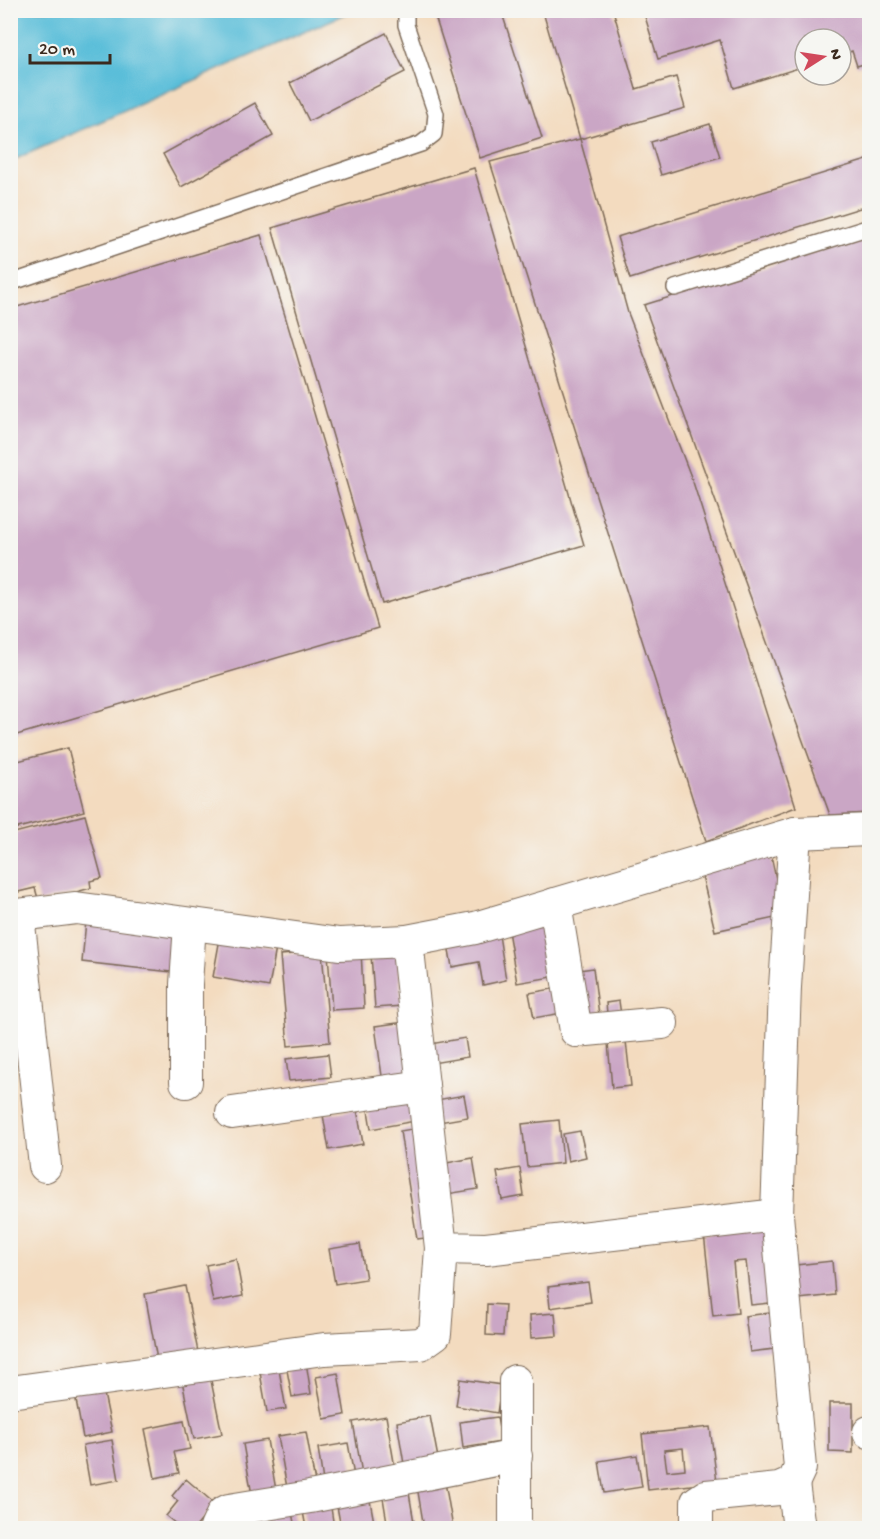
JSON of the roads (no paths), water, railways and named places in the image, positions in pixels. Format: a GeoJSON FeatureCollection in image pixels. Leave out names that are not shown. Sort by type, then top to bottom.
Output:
{"type":"FeatureCollection","features":[{"type":"Feature","properties":{"kind":"street"},"geometry":{"type":"LineString","coordinates":[[45,1166],[14,916],[76,908],[339,944],[407,940],[475,928],[795,833],[870,830]]}},
{"type":"Feature","properties":{"kind":"street"},"geometry":{"type":"LineString","coordinates":[[795,833],[785,987],[777,1215],[800,1468],[793,1483],[799,1528]]}},
{"type":"Feature","properties":{"kind":"street"},"geometry":{"type":"LineString","coordinates":[[555,904],[576,1031],[662,1023]]}},
{"type":"Feature","properties":{"kind":"street"},"geometry":{"type":"LineString","coordinates":[[186,1082],[186,984],[190,924]]}},
{"type":"Feature","properties":{"kind":"street"},"geometry":{"type":"LineString","coordinates":[[10,1392],[324,1349],[421,1344],[435,1334],[441,1248],[407,940]]}},
{"type":"Feature","properties":{"kind":"street"},"geometry":{"type":"LineString","coordinates":[[232,1113],[423,1086]]}},
{"type":"Feature","properties":{"kind":"street"},"geometry":{"type":"LineString","coordinates":[[441,1248],[486,1250],[777,1215]]}},
{"type":"Feature","properties":{"kind":"street"},"geometry":{"type":"LineString","coordinates":[[515,1381],[515,1528]]}},
{"type":"Feature","properties":{"kind":"street"},"geometry":{"type":"LineString","coordinates":[[216,1528],[223,1513],[229,1510],[516,1456]]}},
{"type":"Feature","properties":{"kind":"street"},"geometry":{"type":"LineString","coordinates":[[697,1528],[697,1502],[706,1496],[780,1489],[793,1483]]}},
{"type":"Feature","properties":{"kind":"lane"},"geometry":{"type":"LineString","coordinates":[[10,283],[421,144],[434,134],[435,114],[406,25],[406,10]]}},
{"type":"Feature","properties":{"kind":"lane"},"geometry":{"type":"LineString","coordinates":[[675,288],[870,228]]}},
{"type":"Feature","properties":{"kind":"water"},"geometry":{"type":"Polygon","coordinates":[[[11,10],[352,10],[352,11],[11,161],[11,10]]]}}]}
